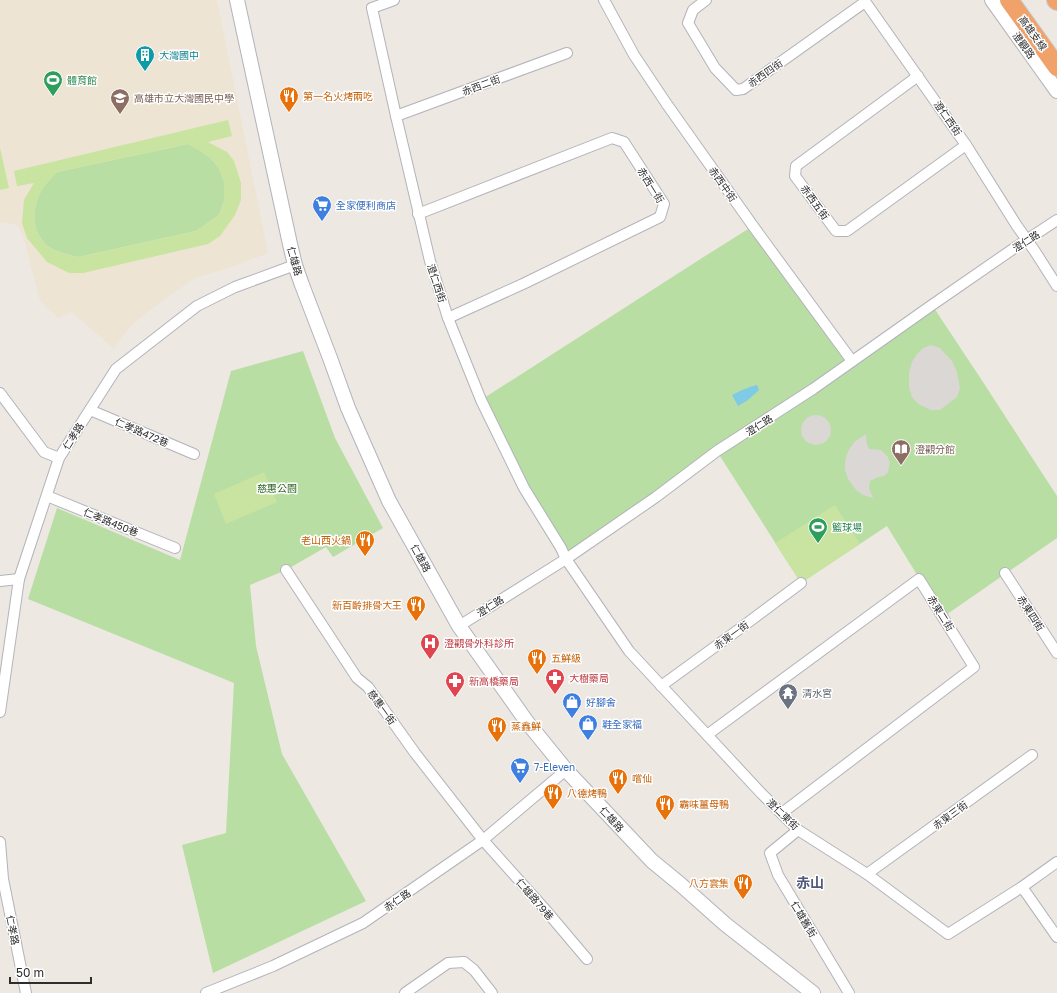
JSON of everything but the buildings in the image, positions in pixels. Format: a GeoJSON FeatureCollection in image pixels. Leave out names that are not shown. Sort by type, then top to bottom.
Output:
{"type":"FeatureCollection","features":[{"type":"Feature","properties":{"kind":"highway","name":"高雄支線"},"geometry":{"type":"LineString","coordinates":[[1009,0],[1057,67]]}},
{"type":"Feature","properties":{"kind":"street","name":"仁雄路"},"geometry":{"type":"LineString","coordinates":[[236,0],[295,265],[348,408],[389,501],[459,626],[527,722],[566,770],[652,861],[724,924],[813,993]]}},
{"type":"Feature","properties":{"kind":"street","name":"澄仁西街"},"geometry":{"type":"LineString","coordinates":[[394,0],[372,4],[418,214],[430,261],[448,318],[484,407],[524,488],[561,548],[566,559]]}},
{"type":"Feature","properties":{"kind":"street","name":"赤西中街"},"geometry":{"type":"LineString","coordinates":[[604,0],[634,55],[666,103],[753,226],[852,361]]}},
{"type":"Feature","properties":{"kind":"street","name":"赤西四街"},"geometry":{"type":"LineString","coordinates":[[706,0],[693,10],[688,23],[715,68],[736,90],[743,89],[864,1]]}},
{"type":"Feature","properties":{"kind":"street","name":"澄觀路"},"geometry":{"type":"LineString","coordinates":[[992,0],[1057,91]]}},
{"type":"Feature","properties":{"kind":"street","name":"澄仁西街"},"geometry":{"type":"LineString","coordinates":[[864,1],[966,145],[1027,240]]}},
{"type":"Feature","properties":{"kind":"street","name":"赤西二街"},"geometry":{"type":"LineString","coordinates":[[396,116],[567,53]]}},
{"type":"Feature","properties":{"kind":"street","name":"赤西五街"},"geometry":{"type":"LineString","coordinates":[[918,76],[796,166],[795,176],[836,231],[848,231],[966,145]]}},
{"type":"Feature","properties":{"kind":"street","name":"赤西一街"},"geometry":{"type":"LineString","coordinates":[[418,214],[612,138],[624,142],[664,204],[660,217],[448,318]]}},
{"type":"Feature","properties":{"kind":"street","name":"澄仁路"},"geometry":{"type":"LineString","coordinates":[[459,626],[566,559],[656,497],[717,451],[807,393],[932,305],[1057,220]]}},
{"type":"Feature","properties":{"kind":"street"},"geometry":{"type":"LineString","coordinates":[[1027,240],[1057,286]]}},
{"type":"Feature","properties":{"kind":"street","name":"仁孝路"},"geometry":{"type":"LineString","coordinates":[[0,712],[19,579],[59,458],[116,369],[197,306],[235,286],[295,265]]}},
{"type":"Feature","properties":{"kind":"street"},"geometry":{"type":"LineString","coordinates":[[0,393],[44,452],[59,458]]}},
{"type":"Feature","properties":{"kind":"street","name":"仁孝路472巷"},"geometry":{"type":"LineString","coordinates":[[90,410],[194,454]]}},
{"type":"Feature","properties":{"kind":"street","name":"仁孝路450巷"},"geometry":{"type":"LineString","coordinates":[[47,496],[175,548]]}},
{"type":"Feature","properties":{"kind":"street","name":"澄仁東街"},"geometry":{"type":"LineString","coordinates":[[566,559],[629,651],[761,793],[798,830],[867,874],[948,934],[1022,887],[1057,862]]}},
{"type":"Feature","properties":{"kind":"street","name":"慈惠一街"},"geometry":{"type":"LineString","coordinates":[[286,570],[357,678],[368,687],[415,753],[483,840]]}},
{"type":"Feature","properties":{"kind":"street","name":"赤東四街"},"geometry":{"type":"LineString","coordinates":[[1005,573],[1057,653]]}},
{"type":"Feature","properties":{"kind":"street"},"geometry":{"type":"LineString","coordinates":[[0,581],[19,579]]}},
{"type":"Feature","properties":{"kind":"street","name":"赤東二街"},"geometry":{"type":"LineString","coordinates":[[707,735],[919,579],[974,667],[782,813]]}},
{"type":"Feature","properties":{"kind":"street","name":"赤東一街"},"geometry":{"type":"LineString","coordinates":[[661,686],[801,583]]}},
{"type":"Feature","properties":{"kind":"street","name":"赤東三街"},"geometry":{"type":"LineString","coordinates":[[867,874],[1032,755]]}},
{"type":"Feature","properties":{"kind":"street","name":"赤仁路"},"geometry":{"type":"LineString","coordinates":[[206,993],[273,966],[363,923],[483,840],[566,770]]}},
{"type":"Feature","properties":{"kind":"street","name":"仁雄舊街"},"geometry":{"type":"LineString","coordinates":[[798,830],[770,853],[778,875],[849,993]]}},
{"type":"Feature","properties":{"kind":"street","name":"仁雄路79巷"},"geometry":{"type":"LineString","coordinates":[[483,840],[587,958]]}},
{"type":"Feature","properties":{"kind":"street","name":"仁孝路"},"geometry":{"type":"LineString","coordinates":[[0,842],[2,879],[26,993]]}},
{"type":"Feature","properties":{"kind":"street"},"geometry":{"type":"LineString","coordinates":[[1022,887],[1057,938]]}},
{"type":"Feature","properties":{"kind":"street"},"geometry":{"type":"LineString","coordinates":[[405,993],[448,963],[464,962],[474,970],[492,993]]}},
{"type":"Feature","properties":{"kind":"shaded area","name":"高雄市立大灣國民中學"},"geometry":{"type":"Polygon","coordinates":[[[0,0],[217,0],[268,253],[229,268],[195,278],[150,310],[130,327],[114,349],[72,312],[58,318],[40,301],[24,239],[18,225],[0,222],[0,0]]]}},
{"type":"Feature","properties":{"kind":"shaded area"},"geometry":{"type":"Polygon","coordinates":[[[931,345],[940,348],[952,361],[957,372],[960,388],[957,397],[940,410],[931,410],[918,404],[912,397],[909,387],[909,373],[912,362],[923,348],[931,345]]]}},
{"type":"Feature","properties":{"kind":"shaded area"},"geometry":{"type":"Polygon","coordinates":[[[816,415],[827,419],[831,430],[827,441],[816,445],[805,441],[801,430],[805,419],[816,415]]]}},
{"type":"Feature","properties":{"kind":"shaded area"},"geometry":{"type":"Polygon","coordinates":[[[866,434],[869,449],[881,450],[888,457],[890,463],[888,472],[884,476],[870,481],[869,488],[873,498],[863,495],[856,490],[848,479],[845,470],[845,462],[850,448],[854,442],[866,434]]]}},
{"type":"Feature","properties":{"kind":"green space"},"geometry":{"type":"Polygon","coordinates":[[[228,120],[232,136],[208,142],[227,152],[234,161],[241,183],[241,200],[235,215],[220,236],[208,244],[83,273],[69,273],[47,262],[27,238],[22,223],[24,200],[34,183],[17,186],[14,171],[228,120]],[[188,144],[57,172],[43,188],[36,203],[34,219],[38,234],[49,247],[59,252],[78,257],[196,231],[219,215],[224,201],[224,182],[219,168],[210,158],[188,144]]]}},
{"type":"Feature","properties":{"kind":"green space"},"geometry":{"type":"Polygon","coordinates":[[[188,144],[210,158],[219,168],[224,182],[224,201],[219,215],[196,231],[78,257],[59,252],[49,247],[38,234],[34,219],[36,203],[43,188],[57,172],[188,144]]]}},
{"type":"Feature","properties":{"kind":"green space"},"geometry":{"type":"Polygon","coordinates":[[[0,148],[9,188],[0,190],[0,148]]]}},
{"type":"Feature","properties":{"kind":"green space"},"geometry":{"type":"Polygon","coordinates":[[[753,226],[852,361],[932,305],[1057,496],[1057,538],[943,617],[887,526],[801,583],[718,453],[566,559],[481,400],[753,226]]]}},
{"type":"Feature","properties":{"kind":"green space","name":"慈惠公園"},"geometry":{"type":"Polygon","coordinates":[[[303,351],[335,438],[383,528],[333,557],[326,547],[286,570],[250,585],[256,646],[282,754],[366,901],[213,973],[182,845],[226,833],[234,683],[28,599],[57,508],[180,560],[231,371],[303,351]]]}},
{"type":"Feature","properties":{"kind":"green space"},"geometry":{"type":"Polygon","coordinates":[[[264,472],[277,502],[226,524],[214,494],[264,472]]]}},
{"type":"Feature","properties":{"kind":"green space","name":"籃球場"},"geometry":{"type":"Polygon","coordinates":[[[835,505],[860,544],[801,583],[775,543],[835,505]]]}},
{"type":"Feature","properties":{"kind":"water"},"geometry":{"type":"Polygon","coordinates":[[[757,385],[759,390],[748,400],[738,406],[732,395],[757,385]]]}},
{"type":"Feature","properties":{"kind":"place","name":"大灣國中"},"geometry":{"type":"Point","coordinates":[145,72]}},
{"type":"Feature","properties":{"kind":"place","name":"體育館"},"geometry":{"type":"Point","coordinates":[53,97]}},
{"type":"Feature","properties":{"kind":"place","name":"第一名火烤兩吃"},"geometry":{"type":"Point","coordinates":[289,113]}},
{"type":"Feature","properties":{"kind":"place","name":"高雄市立大灣國民中學"},"geometry":{"type":"Point","coordinates":[120,115]}},
{"type":"Feature","properties":{"kind":"place","name":"全家便利商店"},"geometry":{"type":"Point","coordinates":[322,222]}},
{"type":"Feature","properties":{"kind":"place","name":"澄觀分館"},"geometry":{"type":"Point","coordinates":[901,466]}},
{"type":"Feature","properties":{"kind":"place","name":"籃球場"},"geometry":{"type":"Point","coordinates":[818,544]}},
{"type":"Feature","properties":{"kind":"place","name":"老山西火鍋"},"geometry":{"type":"Point","coordinates":[365,557]}},
{"type":"Feature","properties":{"kind":"place","name":"新百齡排骨大王"},"geometry":{"type":"Point","coordinates":[416,622]}},
{"type":"Feature","properties":{"kind":"place","name":"澄觀骨外科診所"},"geometry":{"type":"Point","coordinates":[430,660]}},
{"type":"Feature","properties":{"kind":"place","name":"五鮮級"},"geometry":{"type":"Point","coordinates":[537,675]}},
{"type":"Feature","properties":{"kind":"place","name":"大樹藥局"},"geometry":{"type":"Point","coordinates":[555,695]}},
{"type":"Feature","properties":{"kind":"place","name":"新高橋藥局"},"geometry":{"type":"Point","coordinates":[455,698]}},
{"type":"Feature","properties":{"kind":"place","name":"清水宮"},"geometry":{"type":"Point","coordinates":[788,710]}},
{"type":"Feature","properties":{"kind":"place","name":"好腳舍"},"geometry":{"type":"Point","coordinates":[572,719]}},
{"type":"Feature","properties":{"kind":"place","name":"鞋全家福"},"geometry":{"type":"Point","coordinates":[588,741]}},
{"type":"Feature","properties":{"kind":"place","name":"蒸鑫鮮"},"geometry":{"type":"Point","coordinates":[497,743]}},
{"type":"Feature","properties":{"kind":"place","name":"7-Eleven"},"geometry":{"type":"Point","coordinates":[520,784]}},
{"type":"Feature","properties":{"kind":"place","name":"嚐仙"},"geometry":{"type":"Point","coordinates":[618,795]}},
{"type":"Feature","properties":{"kind":"place","name":"八德烤鴨"},"geometry":{"type":"Point","coordinates":[553,810]}},
{"type":"Feature","properties":{"kind":"place","name":"霸味薑母鴨"},"geometry":{"type":"Point","coordinates":[665,821]}},
{"type":"Feature","properties":{"kind":"place","name":"八方雲集"},"geometry":{"type":"Point","coordinates":[743,900]}},
{"type":"Feature","properties":{"kind":"district","name":"赤山"},"geometry":{"type":"Point","coordinates":[810,883]}}]}
